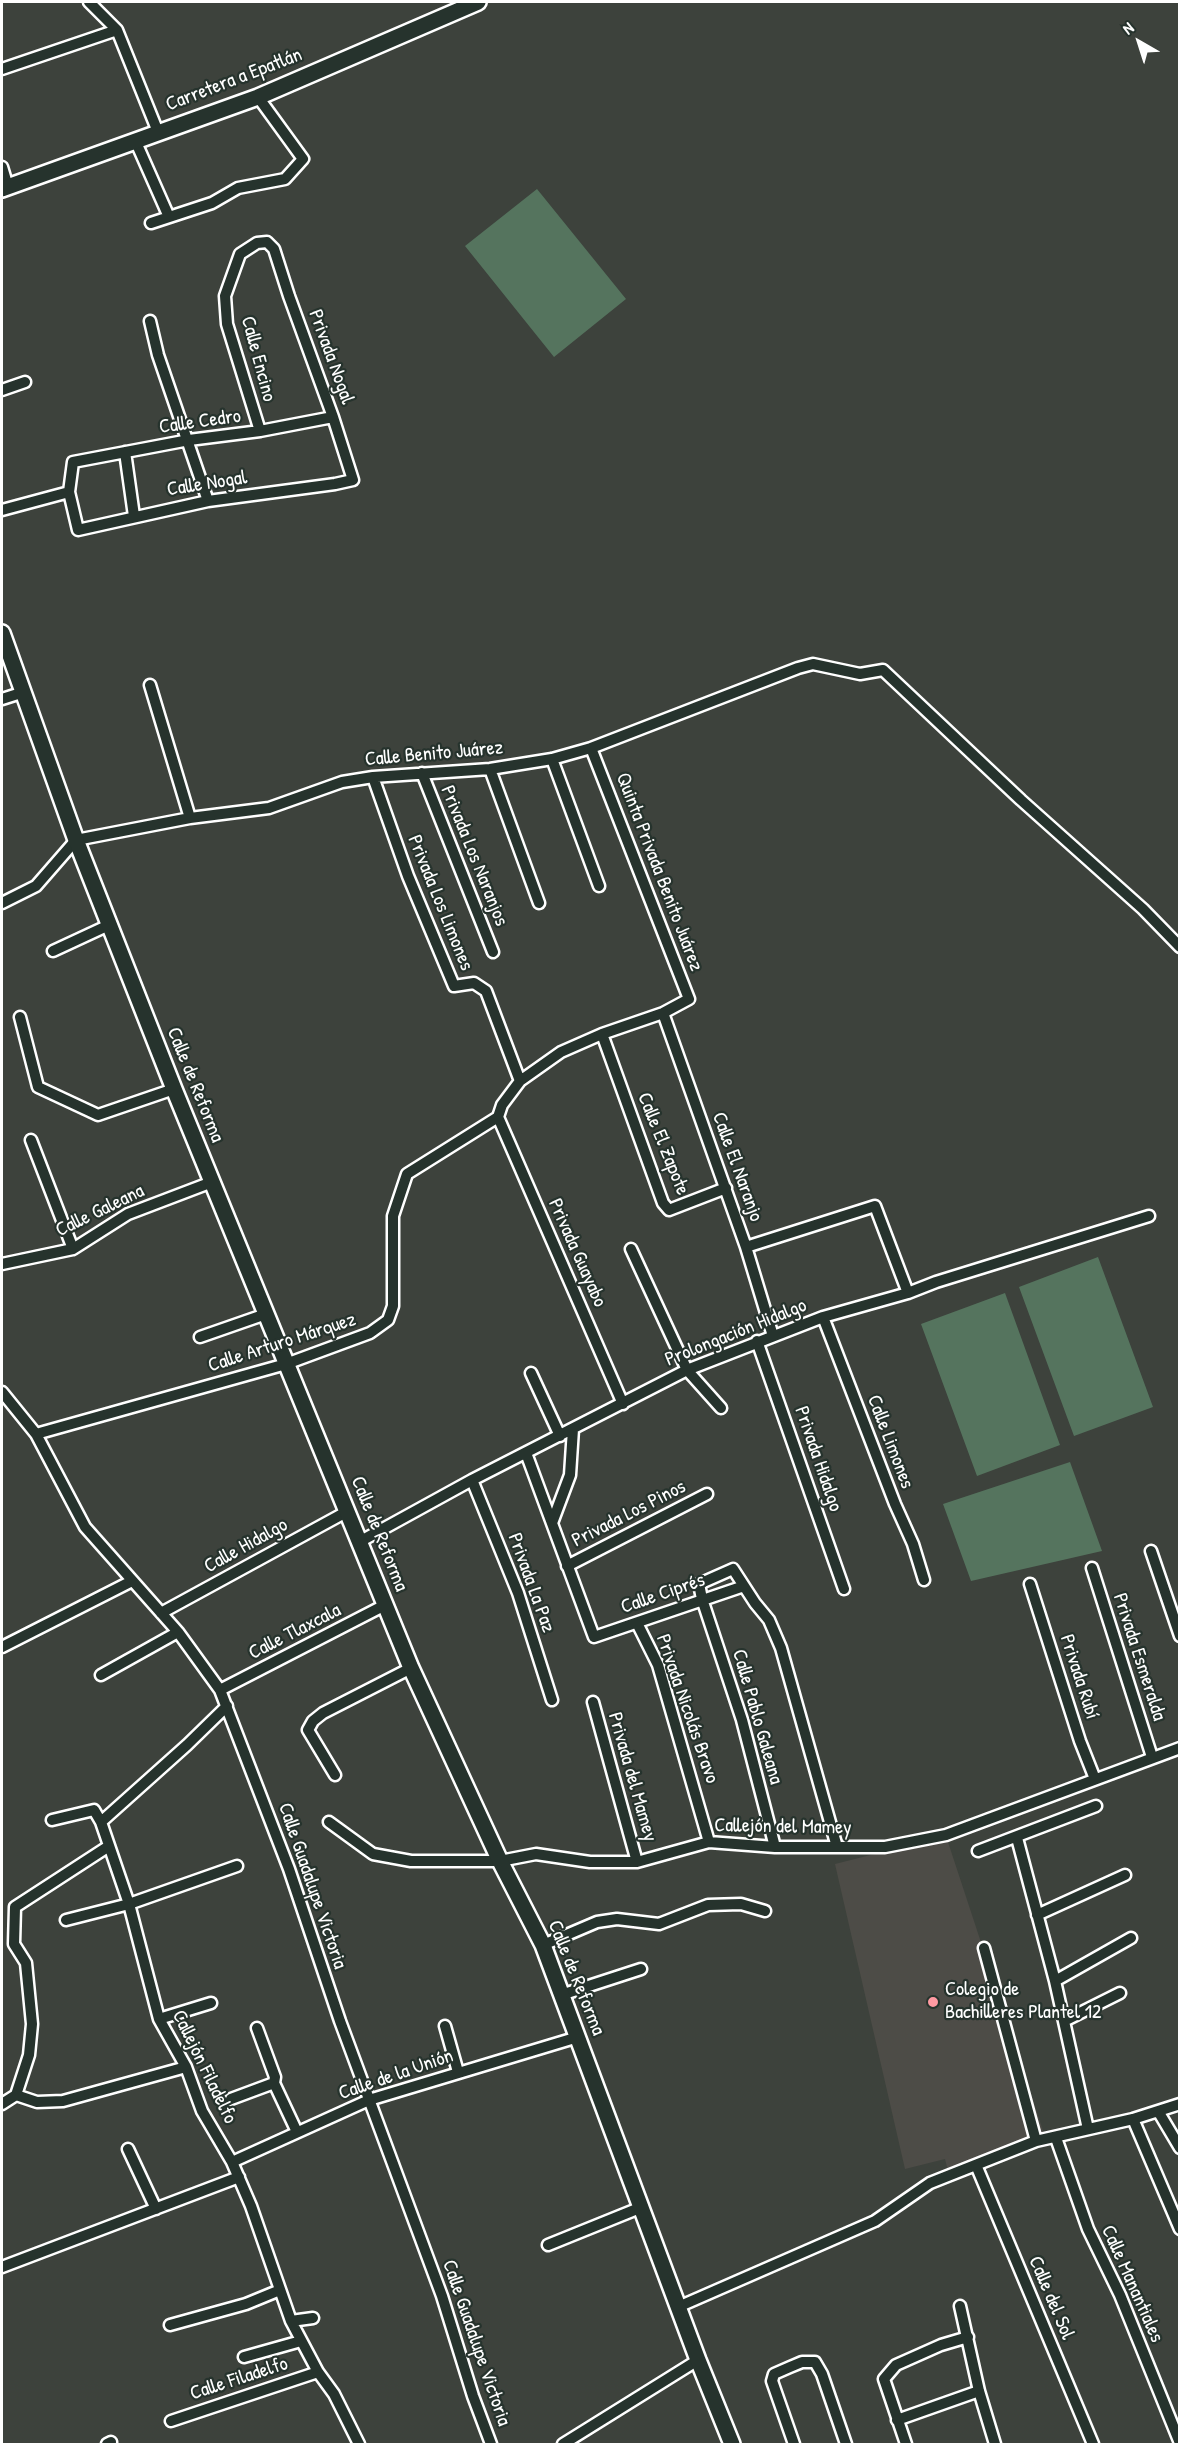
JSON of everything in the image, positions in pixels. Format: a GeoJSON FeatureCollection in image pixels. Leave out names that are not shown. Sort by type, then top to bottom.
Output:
{"type":"FeatureCollection","features":[{"type":"Feature","properties":{"kind":"main road","name":"Carretera a Epatlán"},"geometry":{"type":"LineString","coordinates":[[5,188],[258,97],[477,2]]}},
{"type":"Feature","properties":{"kind":"main road","name":"Calle de Reforma"},"geometry":{"type":"LineString","coordinates":[[2,633],[109,925],[286,1364],[361,1541],[385,1605],[411,1668],[500,1861],[543,1945],[732,2445]]}},
{"type":"Feature","properties":{"kind":"street"},"geometry":{"type":"LineString","coordinates":[[89,2],[117,30],[158,132]]}},
{"type":"Feature","properties":{"kind":"street"},"geometry":{"type":"LineString","coordinates":[[2,69],[117,30]]}},
{"type":"Feature","properties":{"kind":"street"},"geometry":{"type":"LineString","coordinates":[[151,223],[212,203],[238,188],[285,179],[303,159],[258,97]]}},
{"type":"Feature","properties":{"kind":"street"},"geometry":{"type":"LineString","coordinates":[[135,140],[169,217]]}},
{"type":"Feature","properties":{"kind":"street"},"geometry":{"type":"LineString","coordinates":[[2,167],[5,188]]}},
{"type":"Feature","properties":{"kind":"street","name":"Calle Encino"},"geometry":{"type":"LineString","coordinates":[[260,431],[227,324],[225,296],[240,254],[257,243],[267,242]]}},
{"type":"Feature","properties":{"kind":"street","name":"Privada Nogal"},"geometry":{"type":"LineString","coordinates":[[267,242],[274,249],[333,417],[353,480],[345,483]]}},
{"type":"Feature","properties":{"kind":"street"},"geometry":{"type":"LineString","coordinates":[[150,321],[159,355],[208,501]]}},
{"type":"Feature","properties":{"kind":"street"},"geometry":{"type":"LineString","coordinates":[[2,390],[25,382]]}},
{"type":"Feature","properties":{"kind":"street","name":"Calle Cedro"},"geometry":{"type":"LineString","coordinates":[[69,492],[73,462],[189,440],[260,431],[333,417]]}},
{"type":"Feature","properties":{"kind":"street"},"geometry":{"type":"LineString","coordinates":[[125,452],[134,516]]}},
{"type":"Feature","properties":{"kind":"street","name":"Calle Nogal"},"geometry":{"type":"LineString","coordinates":[[69,492],[78,530],[208,501],[345,483]]}},
{"type":"Feature","properties":{"kind":"street"},"geometry":{"type":"LineString","coordinates":[[2,510],[69,492]]}},
{"type":"Feature","properties":{"kind":"street","name":"Calle Benito Juárez"},"geometry":{"type":"LineString","coordinates":[[76,840],[190,818],[269,808],[342,782],[372,777],[490,769],[552,759],[591,748],[798,668],[813,664],[860,674],[883,669],[1021,800],[1143,909],[1179,947]]}},
{"type":"Feature","properties":{"kind":"street"},"geometry":{"type":"LineString","coordinates":[[150,685],[190,818]]}},
{"type":"Feature","properties":{"kind":"street"},"geometry":{"type":"LineString","coordinates":[[2,699],[24,692]]}},
{"type":"Feature","properties":{"kind":"street","name":"Quinta Privada Benito Juárez"},"geometry":{"type":"LineString","coordinates":[[591,748],[689,999],[680,1005]]}},
{"type":"Feature","properties":{"kind":"street"},"geometry":{"type":"LineString","coordinates":[[552,759],[598,886]]}},
{"type":"Feature","properties":{"kind":"street"},"geometry":{"type":"LineString","coordinates":[[490,769],[539,903]]}},
{"type":"Feature","properties":{"kind":"street","name":"Privada Los Naranjos"},"geometry":{"type":"LineString","coordinates":[[422,773],[493,952]]}},
{"type":"Feature","properties":{"kind":"street","name":"Privada Los Limones"},"geometry":{"type":"LineString","coordinates":[[372,777],[408,876],[454,986],[474,983],[486,991],[520,1081]]}},
{"type":"Feature","properties":{"kind":"street"},"geometry":{"type":"LineString","coordinates":[[2,903],[36,886],[76,840]]}},
{"type":"Feature","properties":{"kind":"street"},"geometry":{"type":"LineString","coordinates":[[53,951],[109,925]]}},
{"type":"Feature","properties":{"kind":"street","name":"Calle Arturo Márquez"},"geometry":{"type":"LineString","coordinates":[[36,1434],[286,1364],[370,1333],[388,1320],[393,1306],[393,1216],[407,1174],[498,1117],[502,1105],[520,1081],[561,1052],[680,1005]]}},
{"type":"Feature","properties":{"kind":"street","name":"Calle El Naranjo"},"geometry":{"type":"LineString","coordinates":[[663,1013],[746,1246],[773,1336]]}},
{"type":"Feature","properties":{"kind":"street"},"geometry":{"type":"LineString","coordinates":[[20,1017],[38,1087],[98,1115],[174,1089]]}},
{"type":"Feature","properties":{"kind":"street","name":"Calle El Zapote"},"geometry":{"type":"LineString","coordinates":[[602,1034],[663,1203],[669,1210],[726,1188]]}},
{"type":"Feature","properties":{"kind":"street","name":"Privada Guayabo"},"geometry":{"type":"LineString","coordinates":[[498,1117],[623,1404]]}},
{"type":"Feature","properties":{"kind":"street"},"geometry":{"type":"LineString","coordinates":[[31,1140],[73,1249]]}},
{"type":"Feature","properties":{"kind":"street","name":"Calle Galeana"},"geometry":{"type":"LineString","coordinates":[[2,1264],[73,1249],[128,1214],[212,1182]]}},
{"type":"Feature","properties":{"kind":"street"},"geometry":{"type":"LineString","coordinates":[[746,1246],[875,1206],[908,1293]]}},
{"type":"Feature","properties":{"kind":"street","name":"Prolongación Hidalgo"},"geometry":{"type":"LineString","coordinates":[[361,1541],[472,1480],[687,1370],[757,1341],[823,1317],[908,1293],[936,1282],[1149,1216]]}},
{"type":"Feature","properties":{"kind":"street"},"geometry":{"type":"LineString","coordinates":[[631,1249],[687,1370],[721,1408]]}},
{"type":"Feature","properties":{"kind":"street"},"geometry":{"type":"LineString","coordinates":[[200,1337],[266,1314]]}},
{"type":"Feature","properties":{"kind":"street","name":"Calle Limones"},"geometry":{"type":"LineString","coordinates":[[823,1317],[913,1545],[924,1580]]}},
{"type":"Feature","properties":{"kind":"street","name":"Privada Hidalgo"},"geometry":{"type":"LineString","coordinates":[[757,1341],[844,1589]]}},
{"type":"Feature","properties":{"kind":"street"},"geometry":{"type":"LineString","coordinates":[[531,1372],[560,1436]]}},
{"type":"Feature","properties":{"kind":"street","name":"Calle Guadalupe Victoria"},"geometry":{"type":"LineString","coordinates":[[2,1392],[36,1434],[86,1527],[178,1632],[220,1690],[289,1869],[369,2100],[442,2296],[491,2445]]}},
{"type":"Feature","properties":{"kind":"street"},"geometry":{"type":"LineString","coordinates":[[552,1523],[570,1475],[573,1429]]}},
{"type":"Feature","properties":{"kind":"street"},"geometry":{"type":"LineString","coordinates":[[526,1453],[567,1566]]}},
{"type":"Feature","properties":{"kind":"street","name":"Privada La Paz"},"geometry":{"type":"LineString","coordinates":[[472,1480],[518,1593],[552,1700]]}},
{"type":"Feature","properties":{"kind":"street","name":"Privada Los Pinos"},"geometry":{"type":"LineString","coordinates":[[567,1566],[707,1494]]}},
{"type":"Feature","properties":{"kind":"street","name":"Calle Hidalgo"},"geometry":{"type":"LineString","coordinates":[[161,1613],[348,1511]]}},
{"type":"Feature","properties":{"kind":"street"},"geometry":{"type":"LineString","coordinates":[[1151,1551],[1179,1636]]}},
{"type":"Feature","properties":{"kind":"street","name":"Calle Ciprés"},"geometry":{"type":"LineString","coordinates":[[567,1566],[594,1637],[744,1586],[733,1569],[699,1584]]}},
{"type":"Feature","properties":{"kind":"street","name":"Privada Esmeralda"},"geometry":{"type":"LineString","coordinates":[[1092,1568],[1152,1757]]}},
{"type":"Feature","properties":{"kind":"street"},"geometry":{"type":"LineString","coordinates":[[2,1647],[132,1581]]}},
{"type":"Feature","properties":{"kind":"street","name":"Calle Pablo Galeana"},"geometry":{"type":"LineString","coordinates":[[699,1584],[742,1720],[775,1847]]}},
{"type":"Feature","properties":{"kind":"street","name":"Privada Rubí"},"geometry":{"type":"LineString","coordinates":[[1030,1584],[1080,1741],[1095,1779]]}},
{"type":"Feature","properties":{"kind":"street"},"geometry":{"type":"LineString","coordinates":[[744,1586],[769,1620],[781,1648],[837,1847]]}},
{"type":"Feature","properties":{"kind":"street","name":"Calle Tlaxcala"},"geometry":{"type":"LineString","coordinates":[[220,1690],[385,1605]]}},
{"type":"Feature","properties":{"kind":"street","name":"Privada Nicolás Bravo"},"geometry":{"type":"LineString","coordinates":[[638,1623],[658,1665],[710,1842]]}},
{"type":"Feature","properties":{"kind":"street"},"geometry":{"type":"LineString","coordinates":[[101,1675],[178,1632]]}},
{"type":"Feature","properties":{"kind":"street"},"geometry":{"type":"LineString","coordinates":[[335,1775],[308,1730],[313,1721],[323,1713],[411,1668]]}},
{"type":"Feature","properties":{"kind":"street","name":"Privada del Mamey"},"geometry":{"type":"LineString","coordinates":[[593,1702],[637,1862]]}},
{"type":"Feature","properties":{"kind":"street"},"geometry":{"type":"LineString","coordinates":[[101,1822],[227,1706]]}},
{"type":"Feature","properties":{"kind":"street","name":"Callejón del Mamey"},"geometry":{"type":"LineString","coordinates":[[329,1822],[373,1854],[411,1861],[500,1861],[536,1854],[590,1862],[637,1862],[710,1842],[775,1847],[885,1847],[946,1836],[1179,1748]]}},
{"type":"Feature","properties":{"kind":"street"},"geometry":{"type":"LineString","coordinates":[[978,1851],[1096,1806]]}},
{"type":"Feature","properties":{"kind":"street","name":"Callejón Filadelfo"},"geometry":{"type":"LineString","coordinates":[[52,1820],[94,1810],[101,1822],[129,1904],[159,2019],[186,2067],[202,2111],[239,2177],[291,2321],[318,2372],[334,2394],[359,2445]]}},
{"type":"Feature","properties":{"kind":"street"},"geometry":{"type":"LineString","coordinates":[[1017,1838],[1055,1981],[1088,2128]]}},
{"type":"Feature","properties":{"kind":"street"},"geometry":{"type":"LineString","coordinates":[[2,2104],[16,2095],[29,2055],[32,2024],[26,1964],[14,1944],[15,1907],[109,1846]]}},
{"type":"Feature","properties":{"kind":"street"},"geometry":{"type":"LineString","coordinates":[[66,1920],[129,1904],[237,1866]]}},
{"type":"Feature","properties":{"kind":"street"},"geometry":{"type":"LineString","coordinates":[[1037,1915],[1125,1875]]}},
{"type":"Feature","properties":{"kind":"street"},"geometry":{"type":"LineString","coordinates":[[543,1945],[597,1922],[617,1919],[659,1924],[708,1905],[741,1904],[765,1911]]}},
{"type":"Feature","properties":{"kind":"street"},"geometry":{"type":"LineString","coordinates":[[1055,1981],[1131,1938]]}},
{"type":"Feature","properties":{"kind":"street"},"geometry":{"type":"LineString","coordinates":[[984,1948],[1036,2141]]}},
{"type":"Feature","properties":{"kind":"street"},"geometry":{"type":"LineString","coordinates":[[561,1995],[642,1969]]}},
{"type":"Feature","properties":{"kind":"street"},"geometry":{"type":"LineString","coordinates":[[1064,2021],[1119,1993]]}},
{"type":"Feature","properties":{"kind":"street"},"geometry":{"type":"LineString","coordinates":[[159,2019],[211,2003]]}},
{"type":"Feature","properties":{"kind":"street"},"geometry":{"type":"LineString","coordinates":[[445,2026],[458,2072]]}},
{"type":"Feature","properties":{"kind":"street"},"geometry":{"type":"LineString","coordinates":[[257,2028],[275,2077],[274,2083],[297,2132]]}},
{"type":"Feature","properties":{"kind":"street","name":"Calle de la Unión"},"geometry":{"type":"LineString","coordinates":[[232,2162],[369,2100],[578,2037]]}},
{"type":"Feature","properties":{"kind":"street"},"geometry":{"type":"LineString","coordinates":[[16,2095],[37,2102],[63,2101],[186,2067]]}},
{"type":"Feature","properties":{"kind":"street"},"geometry":{"type":"LineString","coordinates":[[231,2099],[274,2083]]}},
{"type":"Feature","properties":{"kind":"street"},"geometry":{"type":"LineString","coordinates":[[678,2307],[875,2221],[930,2183],[1036,2141],[1133,2119],[1179,2104]]}},
{"type":"Feature","properties":{"kind":"street"},"geometry":{"type":"LineString","coordinates":[[1158,2111],[1179,2148]]}},
{"type":"Feature","properties":{"kind":"street"},"geometry":{"type":"LineString","coordinates":[[1133,2119],[1179,2229]]}},
{"type":"Feature","properties":{"kind":"street","name":"Calle Manantiales"},"geometry":{"type":"LineString","coordinates":[[1056,2138],[1089,2229],[1120,2295],[1179,2443]]}},
{"type":"Feature","properties":{"kind":"street"},"geometry":{"type":"LineString","coordinates":[[128,2149],[156,2209]]}},
{"type":"Feature","properties":{"kind":"street","name":"Calle del Sol"},"geometry":{"type":"LineString","coordinates":[[976,2165],[1093,2445]]}},
{"type":"Feature","properties":{"kind":"street"},"geometry":{"type":"LineString","coordinates":[[2,2267],[239,2177]]}},
{"type":"Feature","properties":{"kind":"street"},"geometry":{"type":"LineString","coordinates":[[548,2245],[642,2207]]}},
{"type":"Feature","properties":{"kind":"street"},"geometry":{"type":"LineString","coordinates":[[170,2325],[246,2304],[280,2290]]}},
{"type":"Feature","properties":{"kind":"street"},"geometry":{"type":"LineString","coordinates":[[960,2306],[979,2391],[995,2445]]}},
{"type":"Feature","properties":{"kind":"street"},"geometry":{"type":"LineString","coordinates":[[291,2321],[313,2318]]}},
{"type":"Feature","properties":{"kind":"street"},"geometry":{"type":"LineString","coordinates":[[906,2445],[884,2379],[897,2365],[941,2345],[968,2337]]}},
{"type":"Feature","properties":{"kind":"street"},"geometry":{"type":"LineString","coordinates":[[244,2357],[301,2341]]}},
{"type":"Feature","properties":{"kind":"street"},"geometry":{"type":"LineString","coordinates":[[563,2445],[698,2360]]}},
{"type":"Feature","properties":{"kind":"street"},"geometry":{"type":"LineString","coordinates":[[794,2445],[772,2381],[774,2374],[802,2362],[815,2362],[822,2374],[846,2445]]}},
{"type":"Feature","properties":{"kind":"street","name":"Calle Filadelfo"},"geometry":{"type":"LineString","coordinates":[[171,2421],[318,2372]]}},
{"type":"Feature","properties":{"kind":"street"},"geometry":{"type":"LineString","coordinates":[[897,2420],[979,2391]]}},
{"type":"Feature","properties":{"kind":"shaded area","name":"Colegio de Bachilleres Plantel 12"},"geometry":{"type":"Polygon","coordinates":[[[946,1836],[1046,2140],[948,2171],[945,2159],[905,2169],[835,1864],[946,1836]]]}},
{"type":"Feature","properties":{"kind":"green space"},"geometry":{"type":"Polygon","coordinates":[[[537,189],[626,299],[554,357],[465,246],[537,189]]]}},
{"type":"Feature","properties":{"kind":"green space"},"geometry":{"type":"Polygon","coordinates":[[[1098,1257],[1153,1407],[1074,1436],[1019,1287],[1098,1257]]]}},
{"type":"Feature","properties":{"kind":"green space"},"geometry":{"type":"Polygon","coordinates":[[[1005,1293],[1060,1445],[977,1476],[921,1324],[1005,1293]]]}},
{"type":"Feature","properties":{"kind":"green space"},"geometry":{"type":"Polygon","coordinates":[[[1070,1462],[1102,1551],[971,1581],[943,1504],[1070,1462]]]}},
{"type":"Feature","properties":{"kind":"place","name":"Colegio de Bachilleres Plantel 12"},"geometry":{"type":"Point","coordinates":[933,2002]}}]}
